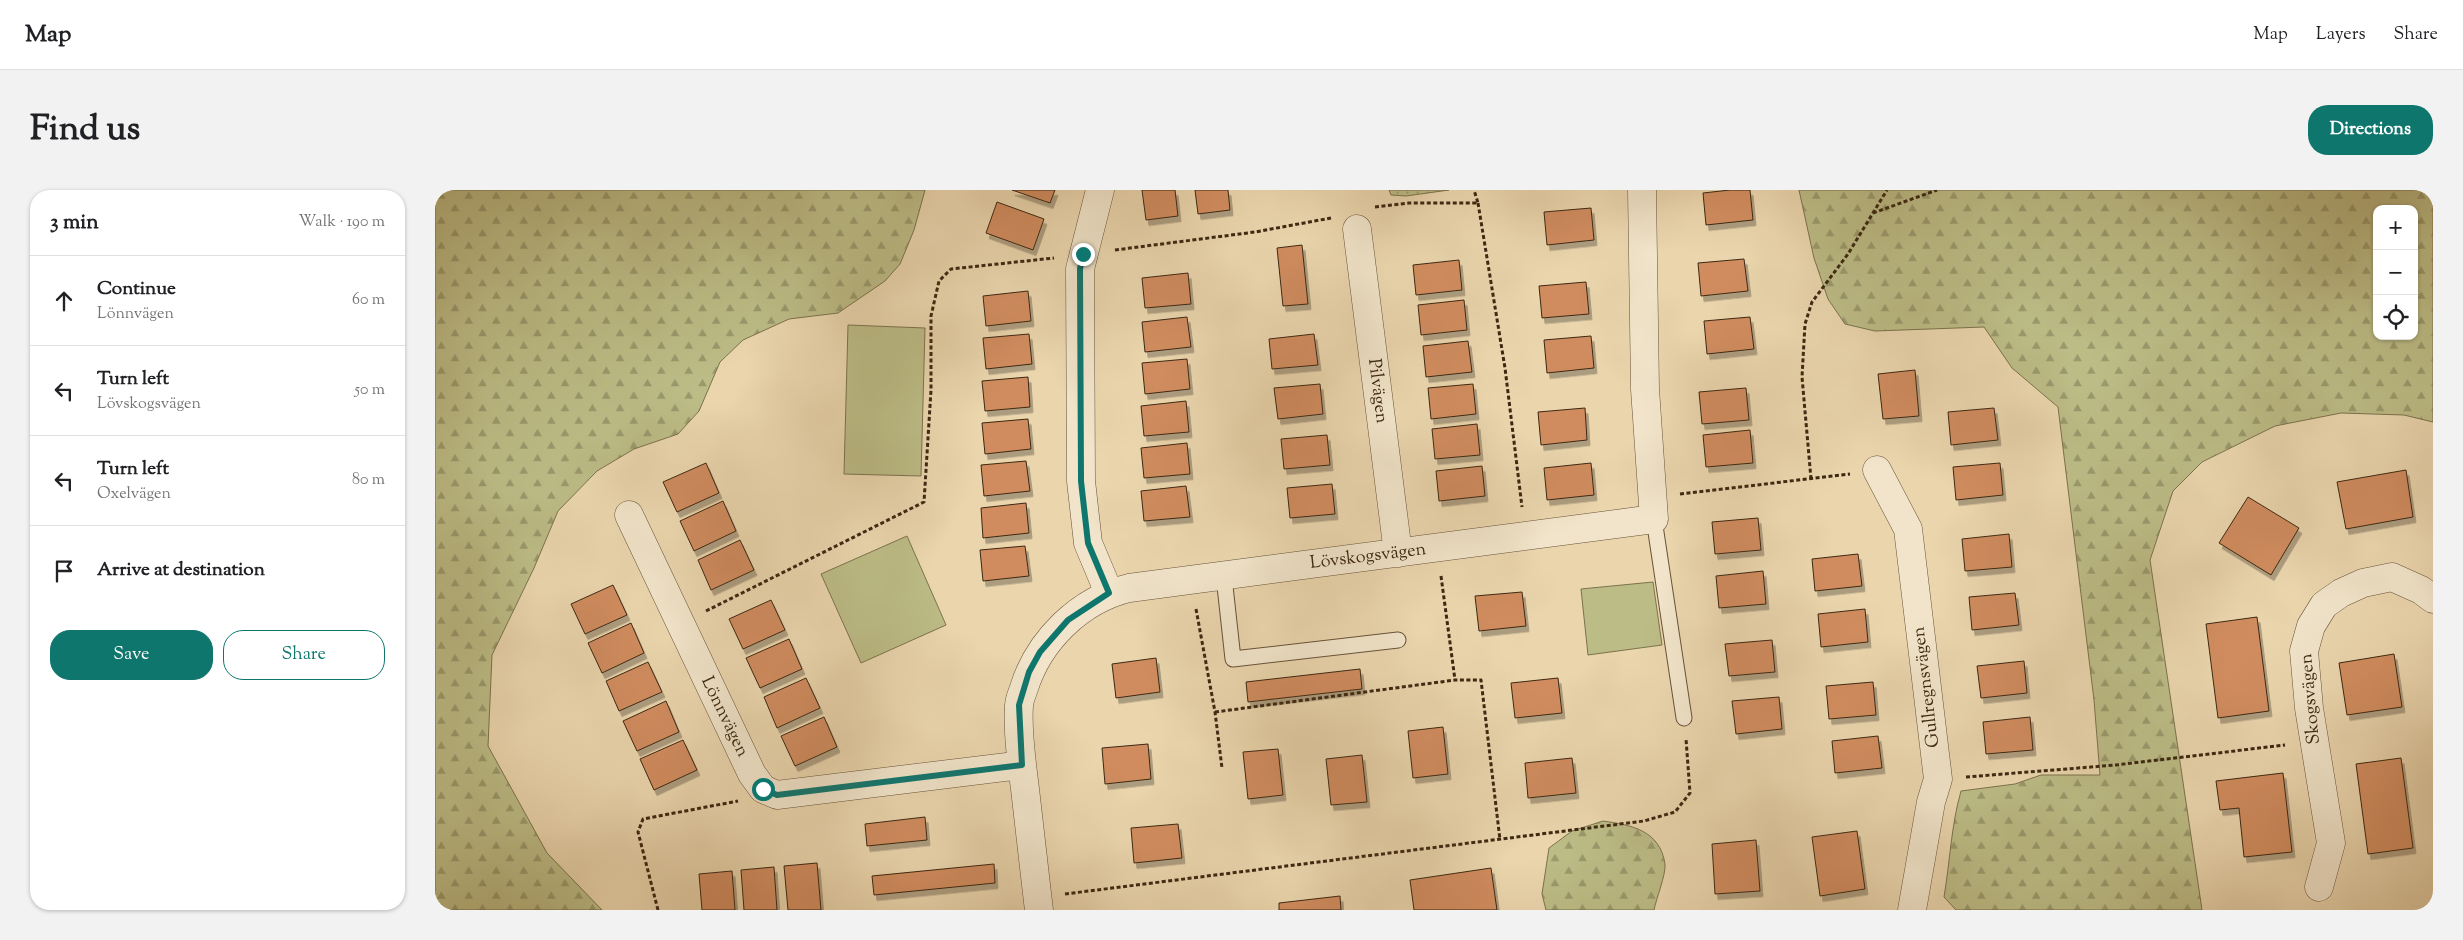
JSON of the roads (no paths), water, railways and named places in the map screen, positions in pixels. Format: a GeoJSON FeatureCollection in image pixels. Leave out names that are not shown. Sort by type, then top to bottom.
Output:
{"type":"FeatureCollection","features":[{"type":"Feature","properties":{"kind":"street"},"geometry":{"type":"LineString","coordinates":[[1100,190],[1080,269],[1081,481],[1088,543],[1109,593]]}},
{"type":"Feature","properties":{"kind":"street"},"geometry":{"type":"LineString","coordinates":[[1643,190],[1645,389],[1653,508]]}},
{"type":"Feature","properties":{"kind":"street","name":"Pilvägen"},"geometry":{"type":"LineString","coordinates":[[1356,221],[1398,553]]}},
{"type":"Feature","properties":{"kind":"street","name":"Gullregnsvägen"},"geometry":{"type":"LineString","coordinates":[[1877,470],[1908,529],[1938,780],[1931,802],[1912,910]]}},
{"type":"Feature","properties":{"kind":"street","name":"Lövskogsvägen"},"geometry":{"type":"LineString","coordinates":[[1038,904],[1022,765],[1019,705],[1029,672],[1040,652],[1068,620],[1109,593],[1191,579],[1526,536],[1653,508]]}},
{"type":"Feature","properties":{"kind":"street","name":"Lönnvägen"},"geometry":{"type":"LineString","coordinates":[[629,515],[679,624],[752,774],[763,789],[777,795],[1022,765]]}},
{"type":"Feature","properties":{"kind":"street","name":"Skogsvägen"},"geometry":{"type":"LineString","coordinates":[[2319,887],[2331,843],[2314,741],[2304,651],[2311,626],[2324,605],[2341,593],[2363,583],[2392,577],[2421,590],[2433,599]]}},
{"type":"Feature","properties":{"kind":"lane"},"geometry":{"type":"LineString","coordinates":[[1653,508],[1684,718]]}},
{"type":"Feature","properties":{"kind":"lane"},"geometry":{"type":"LineString","coordinates":[[1224,576],[1233,659],[1398,640]]}}]}
